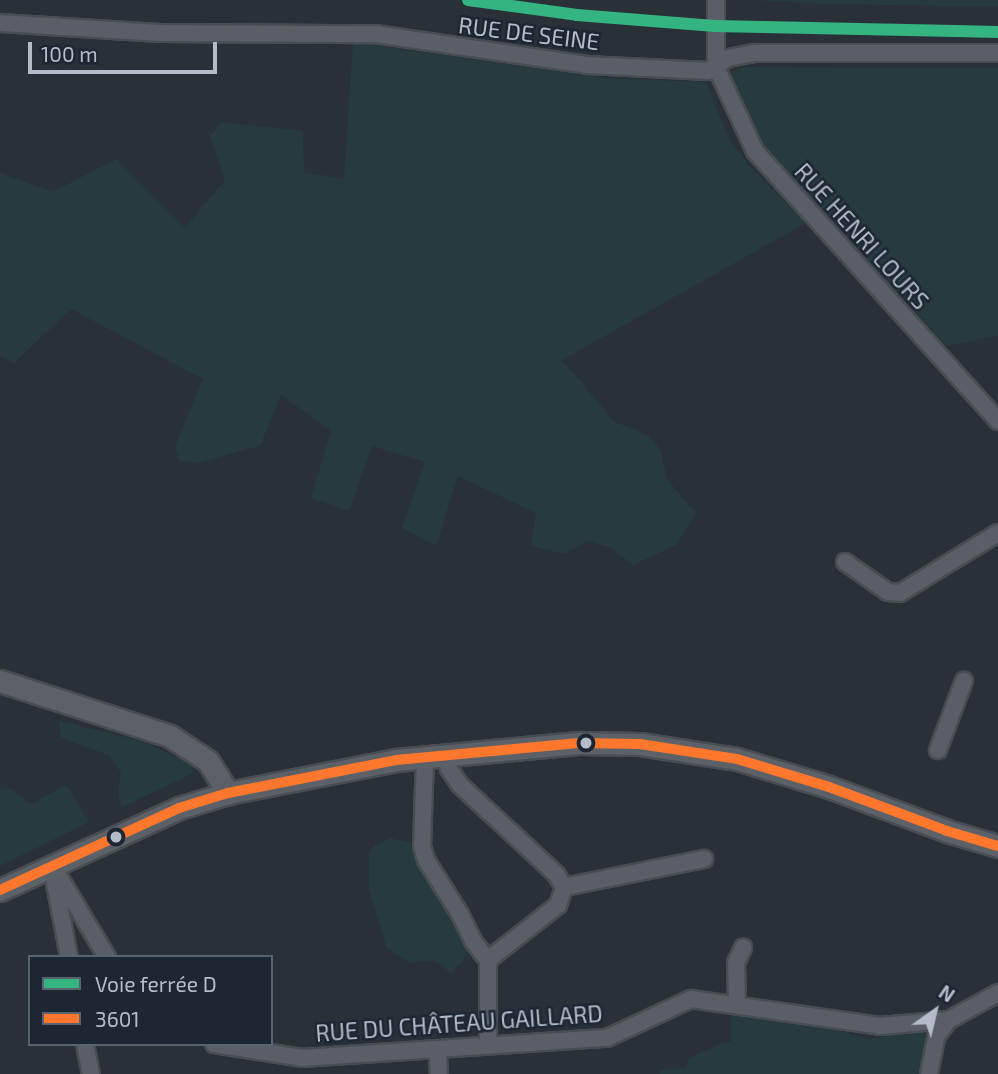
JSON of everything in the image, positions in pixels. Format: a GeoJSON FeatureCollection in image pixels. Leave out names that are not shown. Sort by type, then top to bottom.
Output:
{"type":"FeatureCollection","features":[{"type":"Feature","properties":{"kind":"main road"},"geometry":{"type":"LineString","coordinates":[[0,681],[170,736],[208,761],[228,793]]}},
{"type":"Feature","properties":{"kind":"main road"},"geometry":{"type":"LineString","coordinates":[[0,890],[179,808],[228,793],[306,775],[435,755],[594,743],[682,748],[786,772],[998,846]]}},
{"type":"Feature","properties":{"kind":"street"},"geometry":{"type":"LineString","coordinates":[[716,0],[716,67]]}},
{"type":"Feature","properties":{"kind":"street","name":"RUE DE SEINE"},"geometry":{"type":"LineString","coordinates":[[0,23],[160,33],[375,34],[587,65],[708,71],[728,58],[754,53],[998,53]]}},
{"type":"Feature","properties":{"kind":"street","name":"RUE HENRI LOURS"},"geometry":{"type":"LineString","coordinates":[[716,67],[755,151],[998,421]]}},
{"type":"Feature","properties":{"kind":"street"},"geometry":{"type":"LineString","coordinates":[[845,562],[888,592],[900,593],[998,533]]}},
{"type":"Feature","properties":{"kind":"street"},"geometry":{"type":"LineString","coordinates":[[938,750],[964,681]]}},
{"type":"Feature","properties":{"kind":"street"},"geometry":{"type":"LineString","coordinates":[[435,755],[460,785],[556,874],[564,887]]}},
{"type":"Feature","properties":{"kind":"street"},"geometry":{"type":"LineString","coordinates":[[435,755],[422,846],[426,860],[460,914],[473,942],[488,960]]}},
{"type":"Feature","properties":{"kind":"street"},"geometry":{"type":"LineString","coordinates":[[564,887],[704,859]]}},
{"type":"Feature","properties":{"kind":"street"},"geometry":{"type":"LineString","coordinates":[[52,865],[69,955]]}},
{"type":"Feature","properties":{"kind":"street"},"geometry":{"type":"LineString","coordinates":[[52,865],[106,955]]}},
{"type":"Feature","properties":{"kind":"street"},"geometry":{"type":"LineString","coordinates":[[488,1045],[488,960],[496,950],[558,905],[564,887]]}},
{"type":"Feature","properties":{"kind":"street"},"geometry":{"type":"LineString","coordinates":[[737,1004],[736,964],[743,948]]}},
{"type":"Feature","properties":{"kind":"street"},"geometry":{"type":"LineString","coordinates":[[929,1074],[931,1030],[998,993]]}},
{"type":"Feature","properties":{"kind":"street","name":"RUE DU CHÂTEAU GAILLARD"},"geometry":{"type":"LineString","coordinates":[[227,1046],[302,1058],[607,1038],[691,999],[880,1026],[931,1030]]}},
{"type":"Feature","properties":{"kind":"street"},"geometry":{"type":"LineString","coordinates":[[85,1046],[91,1074]]}},
{"type":"Feature","properties":{"kind":"street"},"geometry":{"type":"LineString","coordinates":[[438,1051],[439,1074]]}},
{"type":"Feature","properties":{"kind":"green space"},"geometry":{"type":"Polygon","coordinates":[[[752,0],[998,0],[998,7],[822,4],[752,0]]]}},
{"type":"Feature","properties":{"kind":"green space"},"geometry":{"type":"Polygon","coordinates":[[[353,42],[604,78],[706,82],[729,139],[752,169],[806,223],[562,360],[615,422],[646,434],[660,449],[667,479],[696,514],[676,545],[633,565],[611,548],[588,541],[564,554],[531,546],[536,513],[458,476],[436,546],[402,528],[425,462],[372,446],[349,511],[311,498],[331,431],[281,395],[260,446],[198,463],[180,461],[175,446],[203,379],[71,309],[14,363],[0,356],[0,173],[53,192],[116,159],[185,228],[225,180],[210,136],[222,122],[303,131],[304,172],[344,179],[353,42]]]}},
{"type":"Feature","properties":{"kind":"green space"},"geometry":{"type":"Polygon","coordinates":[[[745,67],[998,68],[998,336],[947,346],[757,140],[732,85],[732,72],[745,67]]]}},
{"type":"Feature","properties":{"kind":"green space"},"geometry":{"type":"Polygon","coordinates":[[[59,721],[143,741],[192,765],[193,773],[121,808],[118,791],[121,773],[109,755],[61,738],[59,721]]]}},
{"type":"Feature","properties":{"kind":"green space"},"geometry":{"type":"Polygon","coordinates":[[[66,785],[89,822],[0,866],[0,789],[9,788],[31,804],[66,785]]]}},
{"type":"Feature","properties":{"kind":"green space"},"geometry":{"type":"Polygon","coordinates":[[[390,838],[417,844],[461,929],[468,954],[451,973],[434,960],[410,963],[387,948],[369,890],[369,852],[374,846],[390,838]]]}},
{"type":"Feature","properties":{"kind":"green space"},"geometry":{"type":"Polygon","coordinates":[[[731,1005],[802,1017],[865,1039],[922,1031],[928,1042],[923,1074],[660,1074],[659,1070],[686,1068],[688,1059],[731,1042],[731,1005]]]}},
{"type":"Feature","properties":{"kind":"rail line","name":"D"},"geometry":{"type":"LineString","coordinates":[[468,0],[577,15],[715,26],[998,32]]}},
{"type":"Feature","properties":{"kind":"transit line","name":"3601"},"geometry":{"type":"LineString","coordinates":[[0,890],[179,808],[228,793],[396,760],[581,743],[640,744],[737,759],[829,787],[947,831],[998,846]]}}]}
